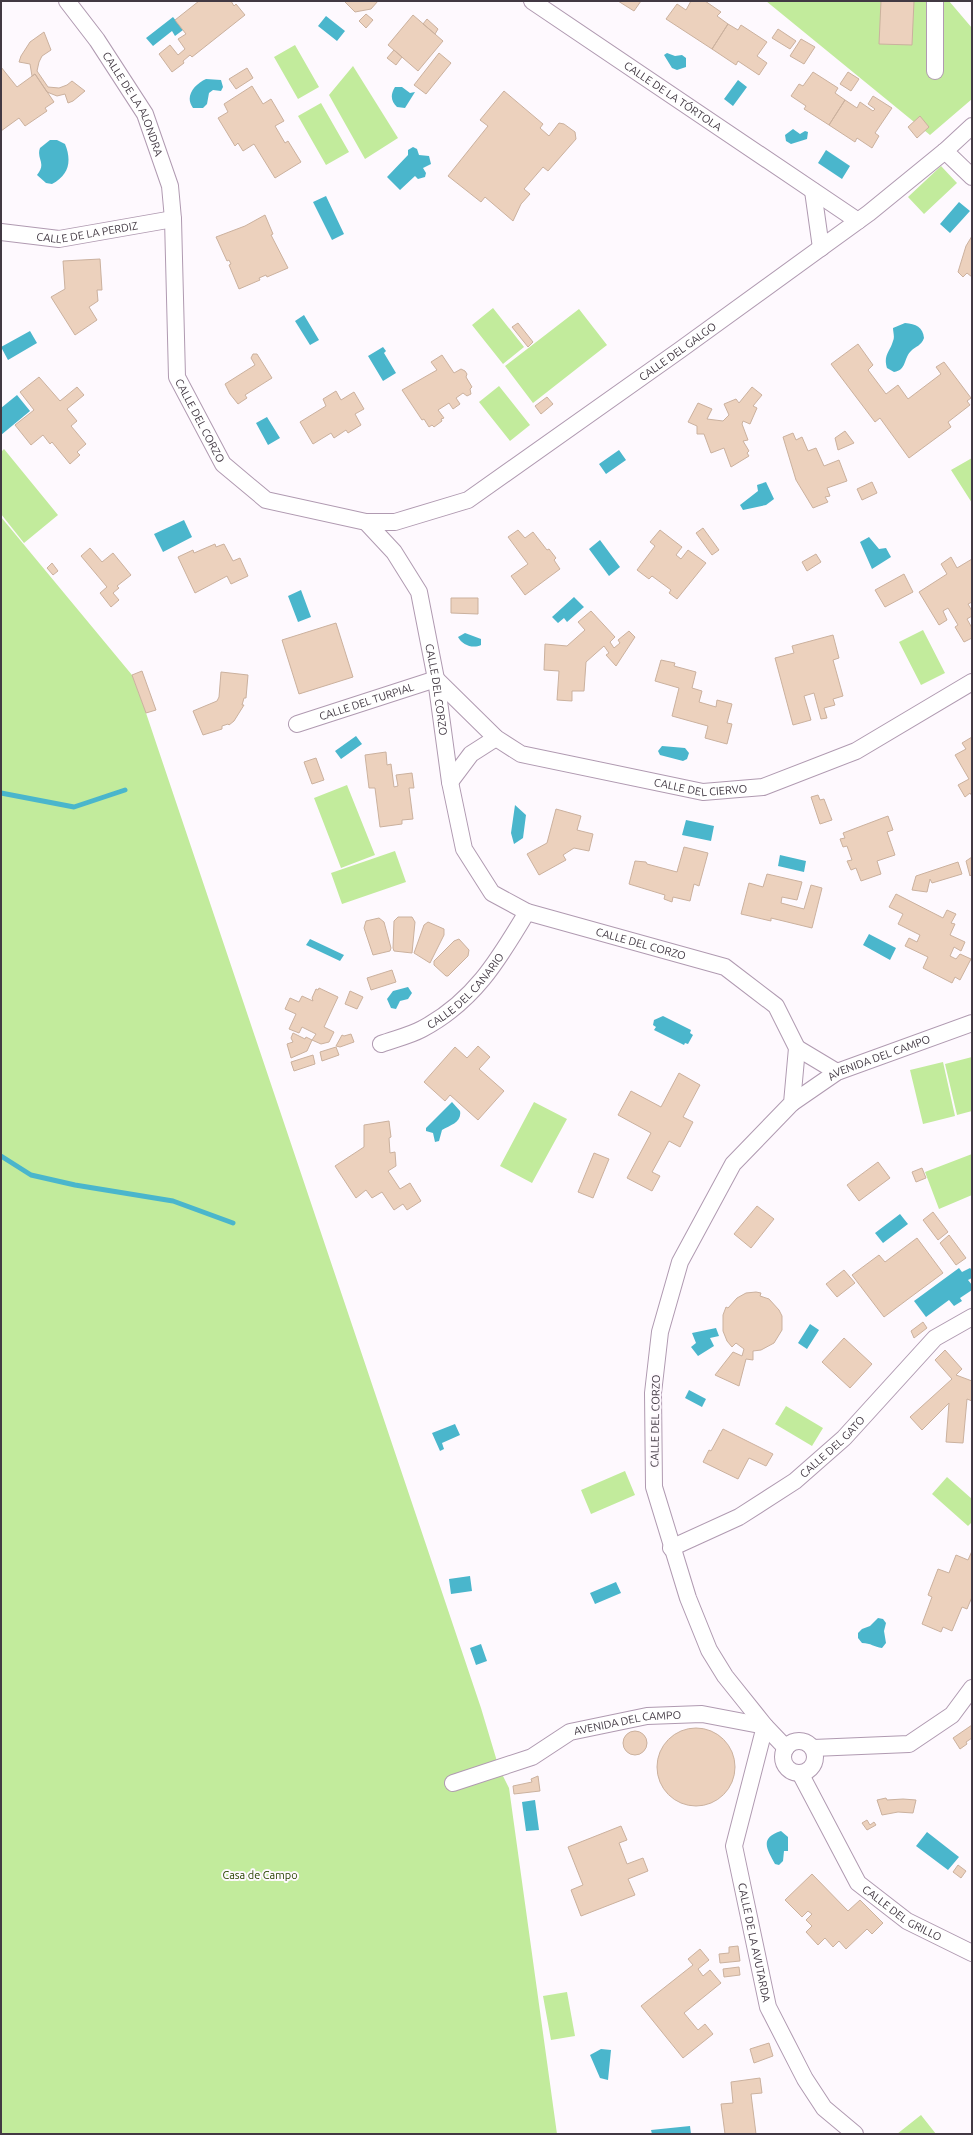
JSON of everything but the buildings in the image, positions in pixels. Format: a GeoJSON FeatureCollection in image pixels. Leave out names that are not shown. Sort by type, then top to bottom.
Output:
{"type":"FeatureCollection","features":[{"type":"Feature","properties":{"kind":"street","name":"CALLE DE LA ALONDRA"},"geometry":{"type":"LineString","coordinates":[[67,1],[97,40],[145,114],[170,186],[173,218]]}},
{"type":"Feature","properties":{"kind":"street","name":"CALLE DE LA TÓRTOLA"},"geometry":{"type":"LineString","coordinates":[[532,1],[858,221]]}},
{"type":"Feature","properties":{"kind":"street"},"geometry":{"type":"LineString","coordinates":[[934,1],[935,70]]}},
{"type":"Feature","properties":{"kind":"street","name":"CALLE DEL GALGO"},"geometry":{"type":"LineString","coordinates":[[366,522],[395,522],[468,500],[680,350],[858,221],[944,151],[972,126]]}},
{"type":"Feature","properties":{"kind":"street"},"geometry":{"type":"LineString","coordinates":[[944,151],[972,177]]}},
{"type":"Feature","properties":{"kind":"street"},"geometry":{"type":"LineString","coordinates":[[813,191],[821,248]]}},
{"type":"Feature","properties":{"kind":"street","name":"CALLE DE LA PERDIZ"},"geometry":{"type":"LineString","coordinates":[[1,232],[59,239],[173,218]]}},
{"type":"Feature","properties":{"kind":"street","name":"CALLE DEL CORZO"},"geometry":{"type":"LineString","coordinates":[[173,218],[178,377],[222,464],[266,500],[366,522],[394,552],[419,592],[436,679],[450,782],[464,849],[492,893],[527,912],[726,967],[776,1006],[797,1048]]}},
{"type":"Feature","properties":{"kind":"street"},"geometry":{"type":"LineString","coordinates":[[394,552],[395,522]]}},
{"type":"Feature","properties":{"kind":"street","name":"CALLE DEL TURPIAL"},"geometry":{"type":"LineString","coordinates":[[297,724],[436,679]]}},
{"type":"Feature","properties":{"kind":"street","name":"CALLE DEL CIERVO"},"geometry":{"type":"LineString","coordinates":[[436,679],[496,738],[521,754],[703,792],[763,786],[856,751],[972,682]]}},
{"type":"Feature","properties":{"kind":"street"},"geometry":{"type":"LineString","coordinates":[[450,782],[471,754],[496,738]]}},
{"type":"Feature","properties":{"kind":"street","name":"CALLE DEL CANARIO"},"geometry":{"type":"LineString","coordinates":[[381,1044],[421,1030],[466,999],[500,958],[527,912]]}},
{"type":"Feature","properties":{"kind":"street","name":"AVENIDA DEL CAMPO"},"geometry":{"type":"LineString","coordinates":[[792,1103],[837,1072],[972,1023]]}},
{"type":"Feature","properties":{"kind":"street"},"geometry":{"type":"LineString","coordinates":[[792,1103],[797,1048],[837,1072]]}},
{"type":"Feature","properties":{"kind":"street","name":"CALLE DEL CORZO"},"geometry":{"type":"LineString","coordinates":[[786,1748],[765,1726],[726,1676],[709,1650],[688,1598],[671,1548],[654,1487],[653,1393],[660,1332],[680,1262],[733,1164],[792,1103]]}},
{"type":"Feature","properties":{"kind":"street","name":"CALLE DEL GATO"},"geometry":{"type":"LineString","coordinates":[[671,1548],[739,1517],[795,1481],[844,1438],[935,1338],[972,1317]]}},
{"type":"Feature","properties":{"kind":"street"},"geometry":{"type":"LineString","coordinates":[[813,1748],[909,1744],[952,1714],[972,1688]]}},
{"type":"Feature","properties":{"kind":"street","name":"AVENIDA DEL CAMPO"},"geometry":{"type":"LineString","coordinates":[[452,1783],[532,1757],[570,1732],[648,1716],[702,1714],[765,1726]]}},
{"type":"Feature","properties":{"kind":"street","name":"CALLE DE LA AVUTARDA"},"geometry":{"type":"LineString","coordinates":[[765,1726],[734,1846],[768,2007],[805,2079],[824,2108],[855,2134]]}},
{"type":"Feature","properties":{"kind":"street"},"geometry":{"type":"LineString","coordinates":[[799,1741],[810,1744],[815,1754],[814,1764],[806,1772],[800,1773],[790,1771],[783,1758],[786,1748],[794,1742],[799,1741]]}},
{"type":"Feature","properties":{"kind":"street","name":"CALLE DEL GRILLO"},"geometry":{"type":"LineString","coordinates":[[800,1773],[858,1883],[907,1921],[972,1953]]}},
{"type":"Feature","properties":{"kind":"green space"},"geometry":{"type":"Polygon","coordinates":[[[766,1],[949,1],[972,28],[972,99],[930,135],[766,1]]]}},
{"type":"Feature","properties":{"kind":"green space"},"geometry":{"type":"Polygon","coordinates":[[[295,45],[319,87],[298,99],[274,57],[295,45]]]}},
{"type":"Feature","properties":{"kind":"green space"},"geometry":{"type":"Polygon","coordinates":[[[353,66],[398,138],[365,159],[329,95],[353,66]]]}},
{"type":"Feature","properties":{"kind":"green space"},"geometry":{"type":"Polygon","coordinates":[[[321,103],[349,152],[326,165],[298,116],[321,103]]]}},
{"type":"Feature","properties":{"kind":"green space"},"geometry":{"type":"Polygon","coordinates":[[[941,166],[957,183],[924,214],[908,197],[941,166]]]}},
{"type":"Feature","properties":{"kind":"green space"},"geometry":{"type":"Polygon","coordinates":[[[493,308],[524,347],[503,364],[472,325],[493,308]]]}},
{"type":"Feature","properties":{"kind":"green space"},"geometry":{"type":"Polygon","coordinates":[[[579,309],[607,345],[533,403],[505,366],[579,309]]]}},
{"type":"Feature","properties":{"kind":"green space"},"geometry":{"type":"Polygon","coordinates":[[[499,386],[530,425],[510,441],[479,402],[499,386]]]}},
{"type":"Feature","properties":{"kind":"green space"},"geometry":{"type":"Polygon","coordinates":[[[4,449],[58,515],[24,543],[1,514],[1,452],[4,449]]]}},
{"type":"Feature","properties":{"kind":"green space"},"geometry":{"type":"Polygon","coordinates":[[[972,458],[972,503],[951,470],[972,458]]]}},
{"type":"Feature","properties":{"kind":"green space","name":"Casa de Campo"},"geometry":{"type":"Polygon","coordinates":[[[1,517],[132,675],[145,710],[481,1708],[499,1768],[509,1788],[557,2134],[1,2134],[1,517]]]}},
{"type":"Feature","properties":{"kind":"green space"},"geometry":{"type":"Polygon","coordinates":[[[923,630],[945,673],[921,685],[899,642],[923,630]]]}},
{"type":"Feature","properties":{"kind":"green space"},"geometry":{"type":"Polygon","coordinates":[[[347,785],[375,855],[341,868],[314,798],[347,785]]]}},
{"type":"Feature","properties":{"kind":"green space"},"geometry":{"type":"Polygon","coordinates":[[[395,851],[406,882],[342,904],[331,873],[395,851]]]}},
{"type":"Feature","properties":{"kind":"green space"},"geometry":{"type":"Polygon","coordinates":[[[972,1057],[972,1111],[957,1115],[945,1064],[972,1057]]]}},
{"type":"Feature","properties":{"kind":"green space"},"geometry":{"type":"Polygon","coordinates":[[[943,1062],[955,1116],[923,1124],[910,1070],[943,1062]]]}},
{"type":"Feature","properties":{"kind":"green space"},"geometry":{"type":"Polygon","coordinates":[[[534,1102],[567,1119],[532,1183],[500,1166],[534,1102]]]}},
{"type":"Feature","properties":{"kind":"green space"},"geometry":{"type":"Polygon","coordinates":[[[972,1154],[972,1195],[939,1209],[925,1172],[972,1154]]]}},
{"type":"Feature","properties":{"kind":"green space"},"geometry":{"type":"Polygon","coordinates":[[[786,1406],[823,1428],[812,1446],[775,1424],[786,1406]]]}},
{"type":"Feature","properties":{"kind":"green space"},"geometry":{"type":"Polygon","coordinates":[[[625,1471],[635,1495],[591,1514],[581,1490],[625,1471]]]}},
{"type":"Feature","properties":{"kind":"green space"},"geometry":{"type":"Polygon","coordinates":[[[947,1477],[972,1499],[972,1522],[968,1526],[932,1494],[947,1477]]]}},
{"type":"Feature","properties":{"kind":"green space"},"geometry":{"type":"Polygon","coordinates":[[[567,1992],[575,2036],[551,2040],[543,1996],[567,1992]]]}},
{"type":"Feature","properties":{"kind":"green space"},"geometry":{"type":"Polygon","coordinates":[[[921,2115],[936,2134],[897,2134],[921,2115]]]}},
{"type":"Feature","properties":{"kind":"water"},"geometry":{"type":"Polygon","coordinates":[[[326,16],[345,31],[337,41],[318,26],[326,16]]]}},
{"type":"Feature","properties":{"kind":"water"},"geometry":{"type":"Polygon","coordinates":[[[173,17],[183,30],[175,36],[172,31],[153,46],[146,38],[173,17]]]}},
{"type":"Feature","properties":{"kind":"water"},"geometry":{"type":"Polygon","coordinates":[[[667,53],[675,56],[682,55],[686,58],[686,67],[677,70],[672,68],[664,55],[667,53]]]}},
{"type":"Feature","properties":{"kind":"water"},"geometry":{"type":"Polygon","coordinates":[[[206,79],[221,80],[223,87],[221,91],[213,90],[209,93],[207,104],[203,108],[193,108],[190,95],[198,84],[206,79]]]}},
{"type":"Feature","properties":{"kind":"water"},"geometry":{"type":"Polygon","coordinates":[[[738,80],[747,87],[733,106],[724,99],[738,80]]]}},
{"type":"Feature","properties":{"kind":"water"},"geometry":{"type":"Polygon","coordinates":[[[395,87],[402,87],[410,93],[415,92],[405,108],[397,107],[393,102],[392,95],[395,87]]]}},
{"type":"Feature","properties":{"kind":"water"},"geometry":{"type":"Polygon","coordinates":[[[793,129],[800,134],[805,131],[808,132],[807,139],[791,144],[786,141],[785,135],[793,129]]]}},
{"type":"Feature","properties":{"kind":"water"},"geometry":{"type":"Polygon","coordinates":[[[50,140],[57,140],[65,144],[68,156],[68,167],[62,176],[52,184],[46,183],[37,175],[41,167],[39,155],[40,148],[50,140]]]}},
{"type":"Feature","properties":{"kind":"water"},"geometry":{"type":"Polygon","coordinates":[[[413,147],[417,149],[419,155],[429,156],[431,164],[423,168],[426,173],[425,177],[418,179],[415,176],[400,190],[387,177],[408,155],[408,150],[413,147]]]}},
{"type":"Feature","properties":{"kind":"water"},"geometry":{"type":"Polygon","coordinates":[[[826,150],[850,166],[842,179],[818,163],[826,150]]]}},
{"type":"Feature","properties":{"kind":"water"},"geometry":{"type":"Polygon","coordinates":[[[326,196],[344,234],[332,240],[313,202],[326,196]]]}},
{"type":"Feature","properties":{"kind":"water"},"geometry":{"type":"Polygon","coordinates":[[[959,202],[970,211],[950,233],[940,224],[959,202]]]}},
{"type":"Feature","properties":{"kind":"water"},"geometry":{"type":"Polygon","coordinates":[[[304,315],[319,340],[310,345],[295,321],[304,315]]]}},
{"type":"Feature","properties":{"kind":"water"},"geometry":{"type":"Polygon","coordinates":[[[905,323],[918,327],[922,331],[924,338],[923,341],[909,354],[903,367],[894,372],[887,368],[886,357],[894,339],[893,328],[905,323]]]}},
{"type":"Feature","properties":{"kind":"water"},"geometry":{"type":"Polygon","coordinates":[[[30,331],[37,343],[8,360],[1,347],[30,331]]]}},
{"type":"Feature","properties":{"kind":"water"},"geometry":{"type":"Polygon","coordinates":[[[383,347],[386,351],[384,353],[396,373],[383,381],[368,356],[383,347]]]}},
{"type":"Feature","properties":{"kind":"water"},"geometry":{"type":"Polygon","coordinates":[[[17,395],[30,411],[1,435],[1,408],[17,395]]]}},
{"type":"Feature","properties":{"kind":"water"},"geometry":{"type":"Polygon","coordinates":[[[267,417],[280,438],[268,445],[256,423],[267,417]]]}},
{"type":"Feature","properties":{"kind":"water"},"geometry":{"type":"Polygon","coordinates":[[[619,450],[626,460],[606,474],[599,464],[619,450]]]}},
{"type":"Feature","properties":{"kind":"water"},"geometry":{"type":"Polygon","coordinates":[[[766,482],[774,499],[766,505],[743,510],[740,505],[758,491],[757,485],[766,482]]]}},
{"type":"Feature","properties":{"kind":"water"},"geometry":{"type":"Polygon","coordinates":[[[184,520],[192,537],[163,552],[154,534],[184,520]]]}},
{"type":"Feature","properties":{"kind":"water"},"geometry":{"type":"Polygon","coordinates":[[[869,537],[879,549],[886,548],[891,557],[872,569],[860,542],[869,537]]]}},
{"type":"Feature","properties":{"kind":"water"},"geometry":{"type":"Polygon","coordinates":[[[600,540],[620,567],[609,576],[589,549],[600,540]]]}},
{"type":"Feature","properties":{"kind":"water"},"geometry":{"type":"Polygon","coordinates":[[[301,590],[311,617],[298,622],[288,596],[301,590]]]}},
{"type":"Feature","properties":{"kind":"water"},"geometry":{"type":"Polygon","coordinates":[[[574,597],[584,607],[567,622],[564,618],[558,623],[552,617],[574,597]]]}},
{"type":"Feature","properties":{"kind":"water"},"geometry":{"type":"Polygon","coordinates":[[[465,633],[481,639],[481,645],[475,647],[462,642],[458,637],[465,633]]]}},
{"type":"Feature","properties":{"kind":"water"},"geometry":{"type":"Polygon","coordinates":[[[356,736],[362,744],[341,759],[335,751],[356,736]]]}},
{"type":"Feature","properties":{"kind":"water"},"geometry":{"type":"Polygon","coordinates":[[[662,746],[685,748],[689,753],[687,759],[683,761],[660,755],[658,751],[662,746]]]}},
{"type":"Feature","properties":{"kind":"water"},"geometry":{"type":"Polygon","coordinates":[[[515,805],[526,815],[523,838],[514,844],[511,833],[515,805]]]}},
{"type":"Feature","properties":{"kind":"water"},"geometry":{"type":"Polygon","coordinates":[[[686,820],[714,826],[711,841],[682,835],[686,820]]]}},
{"type":"Feature","properties":{"kind":"water"},"geometry":{"type":"Polygon","coordinates":[[[780,855],[806,861],[804,872],[778,866],[780,855]]]}},
{"type":"Feature","properties":{"kind":"water"},"geometry":{"type":"Polygon","coordinates":[[[869,934],[896,948],[890,960],[863,945],[869,934]]]}},
{"type":"Feature","properties":{"kind":"water"},"geometry":{"type":"Polygon","coordinates":[[[310,939],[344,955],[340,961],[306,945],[310,939]]]}},
{"type":"Feature","properties":{"kind":"water"},"geometry":{"type":"Polygon","coordinates":[[[408,987],[412,993],[408,999],[400,1001],[396,1009],[391,1008],[387,999],[393,991],[408,987]]]}},
{"type":"Feature","properties":{"kind":"water"},"geometry":{"type":"Polygon","coordinates":[[[663,1016],[691,1030],[690,1033],[693,1035],[688,1044],[685,1043],[684,1045],[654,1030],[656,1027],[653,1025],[654,1020],[663,1016]]]}},
{"type":"Feature","properties":{"kind":"water"},"geometry":{"type":"Polygon","coordinates":[[[452,1102],[460,1111],[458,1121],[442,1130],[439,1141],[435,1142],[433,1133],[426,1131],[426,1128],[452,1102]]]}},
{"type":"Feature","properties":{"kind":"water"},"geometry":{"type":"Polygon","coordinates":[[[900,1214],[908,1224],[883,1243],[875,1233],[900,1214]]]}},
{"type":"Feature","properties":{"kind":"water"},"geometry":{"type":"Polygon","coordinates":[[[959,1268],[962,1272],[970,1268],[972,1270],[972,1278],[968,1280],[972,1285],[972,1290],[960,1298],[962,1301],[954,1306],[949,1300],[926,1317],[914,1301],[959,1268]]]}},
{"type":"Feature","properties":{"kind":"water"},"geometry":{"type":"Polygon","coordinates":[[[810,1324],[819,1330],[807,1349],[798,1343],[810,1324]]]}},
{"type":"Feature","properties":{"kind":"water"},"geometry":{"type":"Polygon","coordinates":[[[716,1328],[719,1336],[710,1338],[714,1346],[698,1356],[691,1347],[696,1343],[692,1333],[716,1328]]]}},
{"type":"Feature","properties":{"kind":"water"},"geometry":{"type":"Polygon","coordinates":[[[689,1390],[706,1399],[702,1407],[685,1398],[689,1390]]]}},
{"type":"Feature","properties":{"kind":"water"},"geometry":{"type":"Polygon","coordinates":[[[455,1424],[460,1435],[442,1443],[444,1449],[440,1451],[432,1433],[455,1424]]]}},
{"type":"Feature","properties":{"kind":"water"},"geometry":{"type":"Polygon","coordinates":[[[470,1576],[472,1591],[451,1594],[449,1579],[470,1576]]]}},
{"type":"Feature","properties":{"kind":"water"},"geometry":{"type":"Polygon","coordinates":[[[616,1582],[621,1593],[595,1604],[590,1593],[616,1582]]]}},
{"type":"Feature","properties":{"kind":"water"},"geometry":{"type":"Polygon","coordinates":[[[878,1618],[883,1619],[886,1623],[884,1631],[886,1643],[882,1648],[862,1643],[858,1638],[858,1633],[862,1629],[870,1626],[878,1618]]]}},
{"type":"Feature","properties":{"kind":"water"},"geometry":{"type":"Polygon","coordinates":[[[481,1644],[487,1661],[476,1665],[470,1648],[481,1644]]]}},
{"type":"Feature","properties":{"kind":"water"},"geometry":{"type":"Polygon","coordinates":[[[535,1800],[539,1830],[526,1831],[522,1802],[535,1800]]]}},
{"type":"Feature","properties":{"kind":"water"},"geometry":{"type":"Polygon","coordinates":[[[781,1831],[788,1837],[788,1851],[784,1851],[783,1861],[779,1865],[775,1864],[769,1854],[767,1841],[774,1834],[781,1831]]]}},
{"type":"Feature","properties":{"kind":"water"},"geometry":{"type":"Polygon","coordinates":[[[927,1832],[959,1857],[948,1870],[916,1846],[927,1832]]]}},
{"type":"Feature","properties":{"kind":"water"},"geometry":{"type":"Polygon","coordinates":[[[601,2049],[611,2050],[608,2080],[600,2078],[590,2055],[601,2049]]]}},
{"type":"Feature","properties":{"kind":"water"},"geometry":{"type":"Polygon","coordinates":[[[690,2126],[691,2134],[652,2134],[651,2130],[690,2126]]]}},
{"type":"Feature","properties":{"kind":"waterway"},"geometry":{"type":"LineString","coordinates":[[1,793],[74,807],[125,790]]}},
{"type":"Feature","properties":{"kind":"waterway"},"geometry":{"type":"LineString","coordinates":[[1,1156],[31,1175],[75,1185],[173,1201],[233,1223]]}}]}
